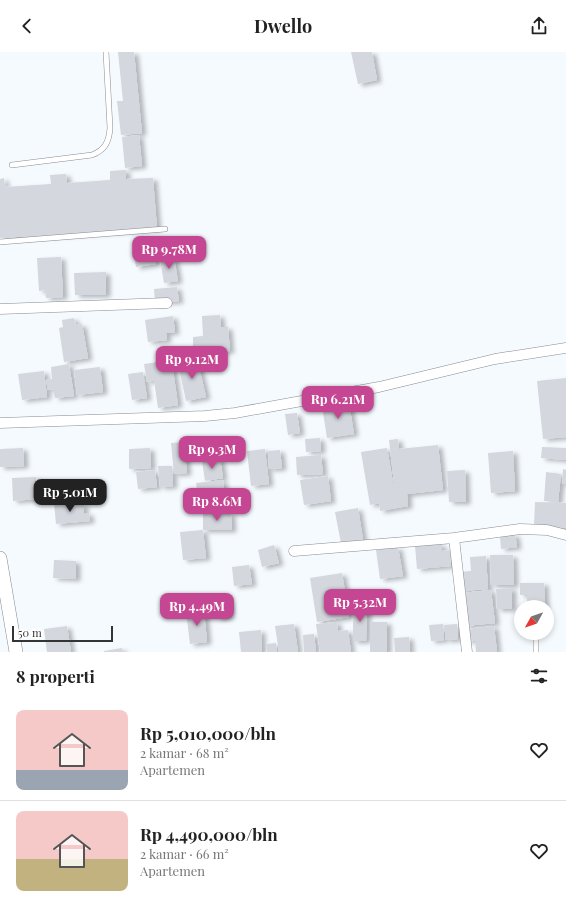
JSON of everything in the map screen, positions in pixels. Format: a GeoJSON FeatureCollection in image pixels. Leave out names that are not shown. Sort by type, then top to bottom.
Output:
{"type":"FeatureCollection","features":[{"type":"Feature","properties":{"kind":"street"},"geometry":{"type":"LineString","coordinates":[[0,309],[167,303]]}},
{"type":"Feature","properties":{"kind":"street"},"geometry":{"type":"LineString","coordinates":[[0,423],[182,417],[235,413],[379,387],[494,359],[566,348]]}},
{"type":"Feature","properties":{"kind":"street"},"geometry":{"type":"LineString","coordinates":[[294,551],[454,538],[520,528],[547,530],[566,534]]}},
{"type":"Feature","properties":{"kind":"street"},"geometry":{"type":"LineString","coordinates":[[454,538],[467,652]]}},
{"type":"Feature","properties":{"kind":"street"},"geometry":{"type":"LineString","coordinates":[[0,558],[16,652]]}},
{"type":"Feature","properties":{"kind":"lane"},"geometry":{"type":"LineString","coordinates":[[12,165],[92,155],[105,147],[110,136],[106,52]]}},
{"type":"Feature","properties":{"kind":"lane"},"geometry":{"type":"LineString","coordinates":[[0,242],[165,229]]}},
{"type":"Feature","properties":{"kind":"lane"},"geometry":{"type":"LineString","coordinates":[[536,640],[536,652]]}},
{"type":"Feature","properties":{"kind":"building"},"geometry":{"type":"Polygon","coordinates":[[[118,52],[134,52],[142,133],[121,135],[117,101],[123,101],[118,52]]]}},
{"type":"Feature","properties":{"kind":"building"},"geometry":{"type":"Polygon","coordinates":[[[351,52],[372,52],[377,80],[358,84],[351,52]]]}},
{"type":"Feature","properties":{"kind":"building"},"geometry":{"type":"Polygon","coordinates":[[[139,135],[142,166],[125,168],[122,137],[139,135]]]}},
{"type":"Feature","properties":{"kind":"building"},"geometry":{"type":"Polygon","coordinates":[[[126,170],[126,179],[153,178],[157,229],[0,238],[0,179],[4,178],[5,187],[51,184],[50,175],[66,174],[67,183],[110,180],[110,171],[126,170]]]}},
{"type":"Feature","properties":{"kind":"building"},"geometry":{"type":"Polygon","coordinates":[[[154,252],[156,264],[136,267],[134,255],[154,252]]]}},
{"type":"Feature","properties":{"kind":"building"},"geometry":{"type":"Polygon","coordinates":[[[61,257],[63,297],[46,298],[45,290],[39,291],[37,258],[61,257]]]}},
{"type":"Feature","properties":{"kind":"building"},"geometry":{"type":"Polygon","coordinates":[[[174,257],[178,281],[164,283],[160,259],[174,257]]]}},
{"type":"Feature","properties":{"kind":"building"},"geometry":{"type":"Polygon","coordinates":[[[106,272],[106,295],[75,295],[74,273],[106,272]]]}},
{"type":"Feature","properties":{"kind":"building"},"geometry":{"type":"Polygon","coordinates":[[[177,287],[179,301],[155,303],[154,289],[177,287]]]}},
{"type":"Feature","properties":{"kind":"building"},"geometry":{"type":"Polygon","coordinates":[[[220,315],[221,327],[228,327],[230,351],[207,352],[207,346],[193,347],[193,337],[203,336],[202,316],[220,315]]]}},
{"type":"Feature","properties":{"kind":"building"},"geometry":{"type":"Polygon","coordinates":[[[173,316],[175,332],[166,333],[167,340],[148,342],[145,320],[173,316]]]}},
{"type":"Feature","properties":{"kind":"building"},"geometry":{"type":"Polygon","coordinates":[[[74,318],[76,325],[82,324],[88,358],[64,362],[59,328],[63,327],[62,320],[74,318]]]}},
{"type":"Feature","properties":{"kind":"building"},"geometry":{"type":"Polygon","coordinates":[[[197,358],[206,397],[186,401],[178,363],[197,358]]]}},
{"type":"Feature","properties":{"kind":"building"},"geometry":{"type":"Polygon","coordinates":[[[166,361],[166,364],[172,363],[178,405],[158,408],[154,380],[147,382],[144,364],[166,361]]]}},
{"type":"Feature","properties":{"kind":"building"},"geometry":{"type":"Polygon","coordinates":[[[69,364],[74,396],[55,398],[53,389],[48,390],[46,380],[52,379],[51,367],[69,364]]]}},
{"type":"Feature","properties":{"kind":"building"},"geometry":{"type":"Polygon","coordinates":[[[100,367],[103,392],[77,395],[74,370],[100,367]]]}},
{"type":"Feature","properties":{"kind":"building"},"geometry":{"type":"Polygon","coordinates":[[[44,371],[47,397],[22,400],[18,374],[44,371]]]}},
{"type":"Feature","properties":{"kind":"building"},"geometry":{"type":"Polygon","coordinates":[[[143,372],[147,398],[132,400],[128,374],[143,372]]]}},
{"type":"Feature","properties":{"kind":"building"},"geometry":{"type":"Polygon","coordinates":[[[566,378],[566,437],[543,439],[537,381],[566,378]]]}},
{"type":"Feature","properties":{"kind":"building"},"geometry":{"type":"Polygon","coordinates":[[[349,403],[354,434],[327,438],[322,406],[349,403]]]}},
{"type":"Feature","properties":{"kind":"building"},"geometry":{"type":"Polygon","coordinates":[[[297,413],[300,433],[288,435],[285,414],[297,413]]]}},
{"type":"Feature","properties":{"kind":"building"},"geometry":{"type":"Polygon","coordinates":[[[320,438],[321,451],[306,452],[305,439],[320,438]]]}},
{"type":"Feature","properties":{"kind":"building"},"geometry":{"type":"Polygon","coordinates":[[[398,439],[399,449],[438,445],[443,490],[407,494],[408,506],[380,511],[379,503],[370,505],[361,452],[387,448],[396,500],[389,440],[398,439]]]}},
{"type":"Feature","properties":{"kind":"building"},"geometry":{"type":"Polygon","coordinates":[[[184,442],[187,473],[174,474],[171,443],[184,442]]]}},
{"type":"Feature","properties":{"kind":"building"},"geometry":{"type":"Polygon","coordinates":[[[542,447],[566,448],[566,460],[541,458],[542,447]]]}},
{"type":"Feature","properties":{"kind":"building"},"geometry":{"type":"Polygon","coordinates":[[[23,448],[24,466],[0,467],[0,449],[23,448]]]}},
{"type":"Feature","properties":{"kind":"building"},"geometry":{"type":"Polygon","coordinates":[[[150,448],[151,468],[129,469],[129,449],[150,448]]]}},
{"type":"Feature","properties":{"kind":"building"},"geometry":{"type":"Polygon","coordinates":[[[265,449],[269,484],[251,486],[247,451],[265,449]]]}},
{"type":"Feature","properties":{"kind":"building"},"geometry":{"type":"Polygon","coordinates":[[[280,450],[282,468],[269,469],[268,451],[280,450]]]}},
{"type":"Feature","properties":{"kind":"building"},"geometry":{"type":"Polygon","coordinates":[[[513,451],[515,491],[491,493],[488,453],[513,451]]]}},
{"type":"Feature","properties":{"kind":"building"},"geometry":{"type":"Polygon","coordinates":[[[321,455],[323,474],[297,475],[296,457],[321,455]]]}},
{"type":"Feature","properties":{"kind":"building"},"geometry":{"type":"Polygon","coordinates":[[[220,458],[223,478],[205,481],[202,461],[220,458]]]}},
{"type":"Feature","properties":{"kind":"building"},"geometry":{"type":"Polygon","coordinates":[[[158,466],[172,466],[173,486],[160,487],[158,466]]]}},
{"type":"Feature","properties":{"kind":"building"},"geometry":{"type":"Polygon","coordinates":[[[563,469],[566,470],[566,484],[562,484],[563,469]]]}},
{"type":"Feature","properties":{"kind":"building"},"geometry":{"type":"Polygon","coordinates":[[[155,470],[157,487],[138,489],[136,472],[155,470]]]}},
{"type":"Feature","properties":{"kind":"building"},"geometry":{"type":"Polygon","coordinates":[[[465,470],[466,502],[449,502],[447,471],[465,470]]]}},
{"type":"Feature","properties":{"kind":"building"},"geometry":{"type":"Polygon","coordinates":[[[546,472],[561,474],[558,502],[544,501],[546,472]]]}},
{"type":"Feature","properties":{"kind":"building"},"geometry":{"type":"Polygon","coordinates":[[[328,476],[331,501],[304,505],[300,480],[328,476]]]}},
{"type":"Feature","properties":{"kind":"building"},"geometry":{"type":"Polygon","coordinates":[[[36,477],[37,499],[13,501],[12,478],[36,477]]]}},
{"type":"Feature","properties":{"kind":"building"},"geometry":{"type":"Polygon","coordinates":[[[223,480],[225,498],[199,501],[196,483],[223,480]]]}},
{"type":"Feature","properties":{"kind":"building"},"geometry":{"type":"Polygon","coordinates":[[[69,501],[69,505],[84,504],[84,514],[89,513],[90,521],[56,524],[54,502],[69,501]]]}},
{"type":"Feature","properties":{"kind":"building"},"geometry":{"type":"Polygon","coordinates":[[[535,502],[566,503],[566,528],[534,526],[535,502]]]}},
{"type":"Feature","properties":{"kind":"building"},"geometry":{"type":"Polygon","coordinates":[[[358,508],[363,540],[341,543],[335,512],[358,508]]]}},
{"type":"Feature","properties":{"kind":"building"},"geometry":{"type":"Polygon","coordinates":[[[203,513],[231,513],[232,530],[203,530],[203,513]]]}},
{"type":"Feature","properties":{"kind":"building"},"geometry":{"type":"Polygon","coordinates":[[[203,530],[206,558],[183,560],[180,532],[203,530]]]}},
{"type":"Feature","properties":{"kind":"building"},"geometry":{"type":"Polygon","coordinates":[[[515,534],[517,547],[501,549],[500,536],[515,534]]]}},
{"type":"Feature","properties":{"kind":"building"},"geometry":{"type":"Polygon","coordinates":[[[442,544],[442,551],[450,550],[451,566],[417,569],[415,546],[442,544]]]}},
{"type":"Feature","properties":{"kind":"building"},"geometry":{"type":"Polygon","coordinates":[[[274,545],[279,563],[262,567],[258,550],[274,545]]]}},
{"type":"Feature","properties":{"kind":"building"},"geometry":{"type":"Polygon","coordinates":[[[398,547],[403,576],[380,579],[376,550],[398,547]]]}},
{"type":"Feature","properties":{"kind":"building"},"geometry":{"type":"Polygon","coordinates":[[[490,555],[513,555],[514,585],[491,585],[490,555]]]}},
{"type":"Feature","properties":{"kind":"building"},"geometry":{"type":"Polygon","coordinates":[[[486,556],[488,589],[461,591],[460,572],[471,571],[470,557],[486,556]]]}},
{"type":"Feature","properties":{"kind":"building"},"geometry":{"type":"Polygon","coordinates":[[[54,560],[76,561],[76,579],[53,578],[54,560]]]}},
{"type":"Feature","properties":{"kind":"building"},"geometry":{"type":"Polygon","coordinates":[[[249,565],[252,584],[234,586],[232,567],[249,565]]]}},
{"type":"Feature","properties":{"kind":"building"},"geometry":{"type":"Polygon","coordinates":[[[342,573],[349,617],[317,622],[310,578],[342,573]]]}},
{"type":"Feature","properties":{"kind":"building"},"geometry":{"type":"Polygon","coordinates":[[[520,583],[544,583],[545,600],[527,600],[527,595],[520,595],[520,583]]]}},
{"type":"Feature","properties":{"kind":"building"},"geometry":{"type":"Polygon","coordinates":[[[512,588],[512,609],[497,609],[496,589],[512,588]]]}},
{"type":"Feature","properties":{"kind":"building"},"geometry":{"type":"Polygon","coordinates":[[[491,590],[495,623],[465,626],[462,593],[491,590]]]}},
{"type":"Feature","properties":{"kind":"building"},"geometry":{"type":"Polygon","coordinates":[[[216,601],[229,601],[230,617],[217,618],[216,601]]]}},
{"type":"Feature","properties":{"kind":"building"},"geometry":{"type":"Polygon","coordinates":[[[353,606],[367,606],[366,641],[353,641],[353,606]]]}},
{"type":"Feature","properties":{"kind":"building"},"geometry":{"type":"Polygon","coordinates":[[[204,610],[207,642],[190,644],[186,612],[204,610]]]}},
{"type":"Feature","properties":{"kind":"building"},"geometry":{"type":"Polygon","coordinates":[[[337,622],[338,631],[348,630],[351,652],[320,652],[316,624],[337,622]]]}},
{"type":"Feature","properties":{"kind":"building"},"geometry":{"type":"Polygon","coordinates":[[[370,622],[387,622],[387,652],[370,652],[370,622]]]}},
{"type":"Feature","properties":{"kind":"building"},"geometry":{"type":"Polygon","coordinates":[[[294,624],[298,652],[279,652],[275,626],[294,624]]]}},
{"type":"Feature","properties":{"kind":"building"},"geometry":{"type":"Polygon","coordinates":[[[443,624],[444,640],[431,641],[429,625],[443,624]]]}},
{"type":"Feature","properties":{"kind":"building"},"geometry":{"type":"Polygon","coordinates":[[[457,624],[458,639],[446,640],[444,625],[457,624]]]}},
{"type":"Feature","properties":{"kind":"building"},"geometry":{"type":"Polygon","coordinates":[[[67,626],[71,652],[47,652],[44,629],[67,626]]]}},
{"type":"Feature","properties":{"kind":"building"},"geometry":{"type":"Polygon","coordinates":[[[494,626],[497,652],[476,652],[475,640],[467,641],[466,629],[494,626]]]}},
{"type":"Feature","properties":{"kind":"building"},"geometry":{"type":"Polygon","coordinates":[[[261,630],[262,652],[241,652],[239,632],[261,630]]]}},
{"type":"Feature","properties":{"kind":"building"},"geometry":{"type":"Polygon","coordinates":[[[314,634],[316,652],[304,652],[303,635],[314,634]]]}},
{"type":"Feature","properties":{"kind":"building"},"geometry":{"type":"Polygon","coordinates":[[[409,637],[410,652],[395,652],[394,638],[409,637]]]}},
{"type":"Feature","properties":{"kind":"building"},"geometry":{"type":"Polygon","coordinates":[[[276,643],[277,652],[267,652],[266,644],[276,643]]]}},
{"type":"Feature","properties":{"kind":"building"},"geometry":{"type":"Polygon","coordinates":[[[122,648],[123,652],[104,652],[104,651],[122,648]]]}}]}
